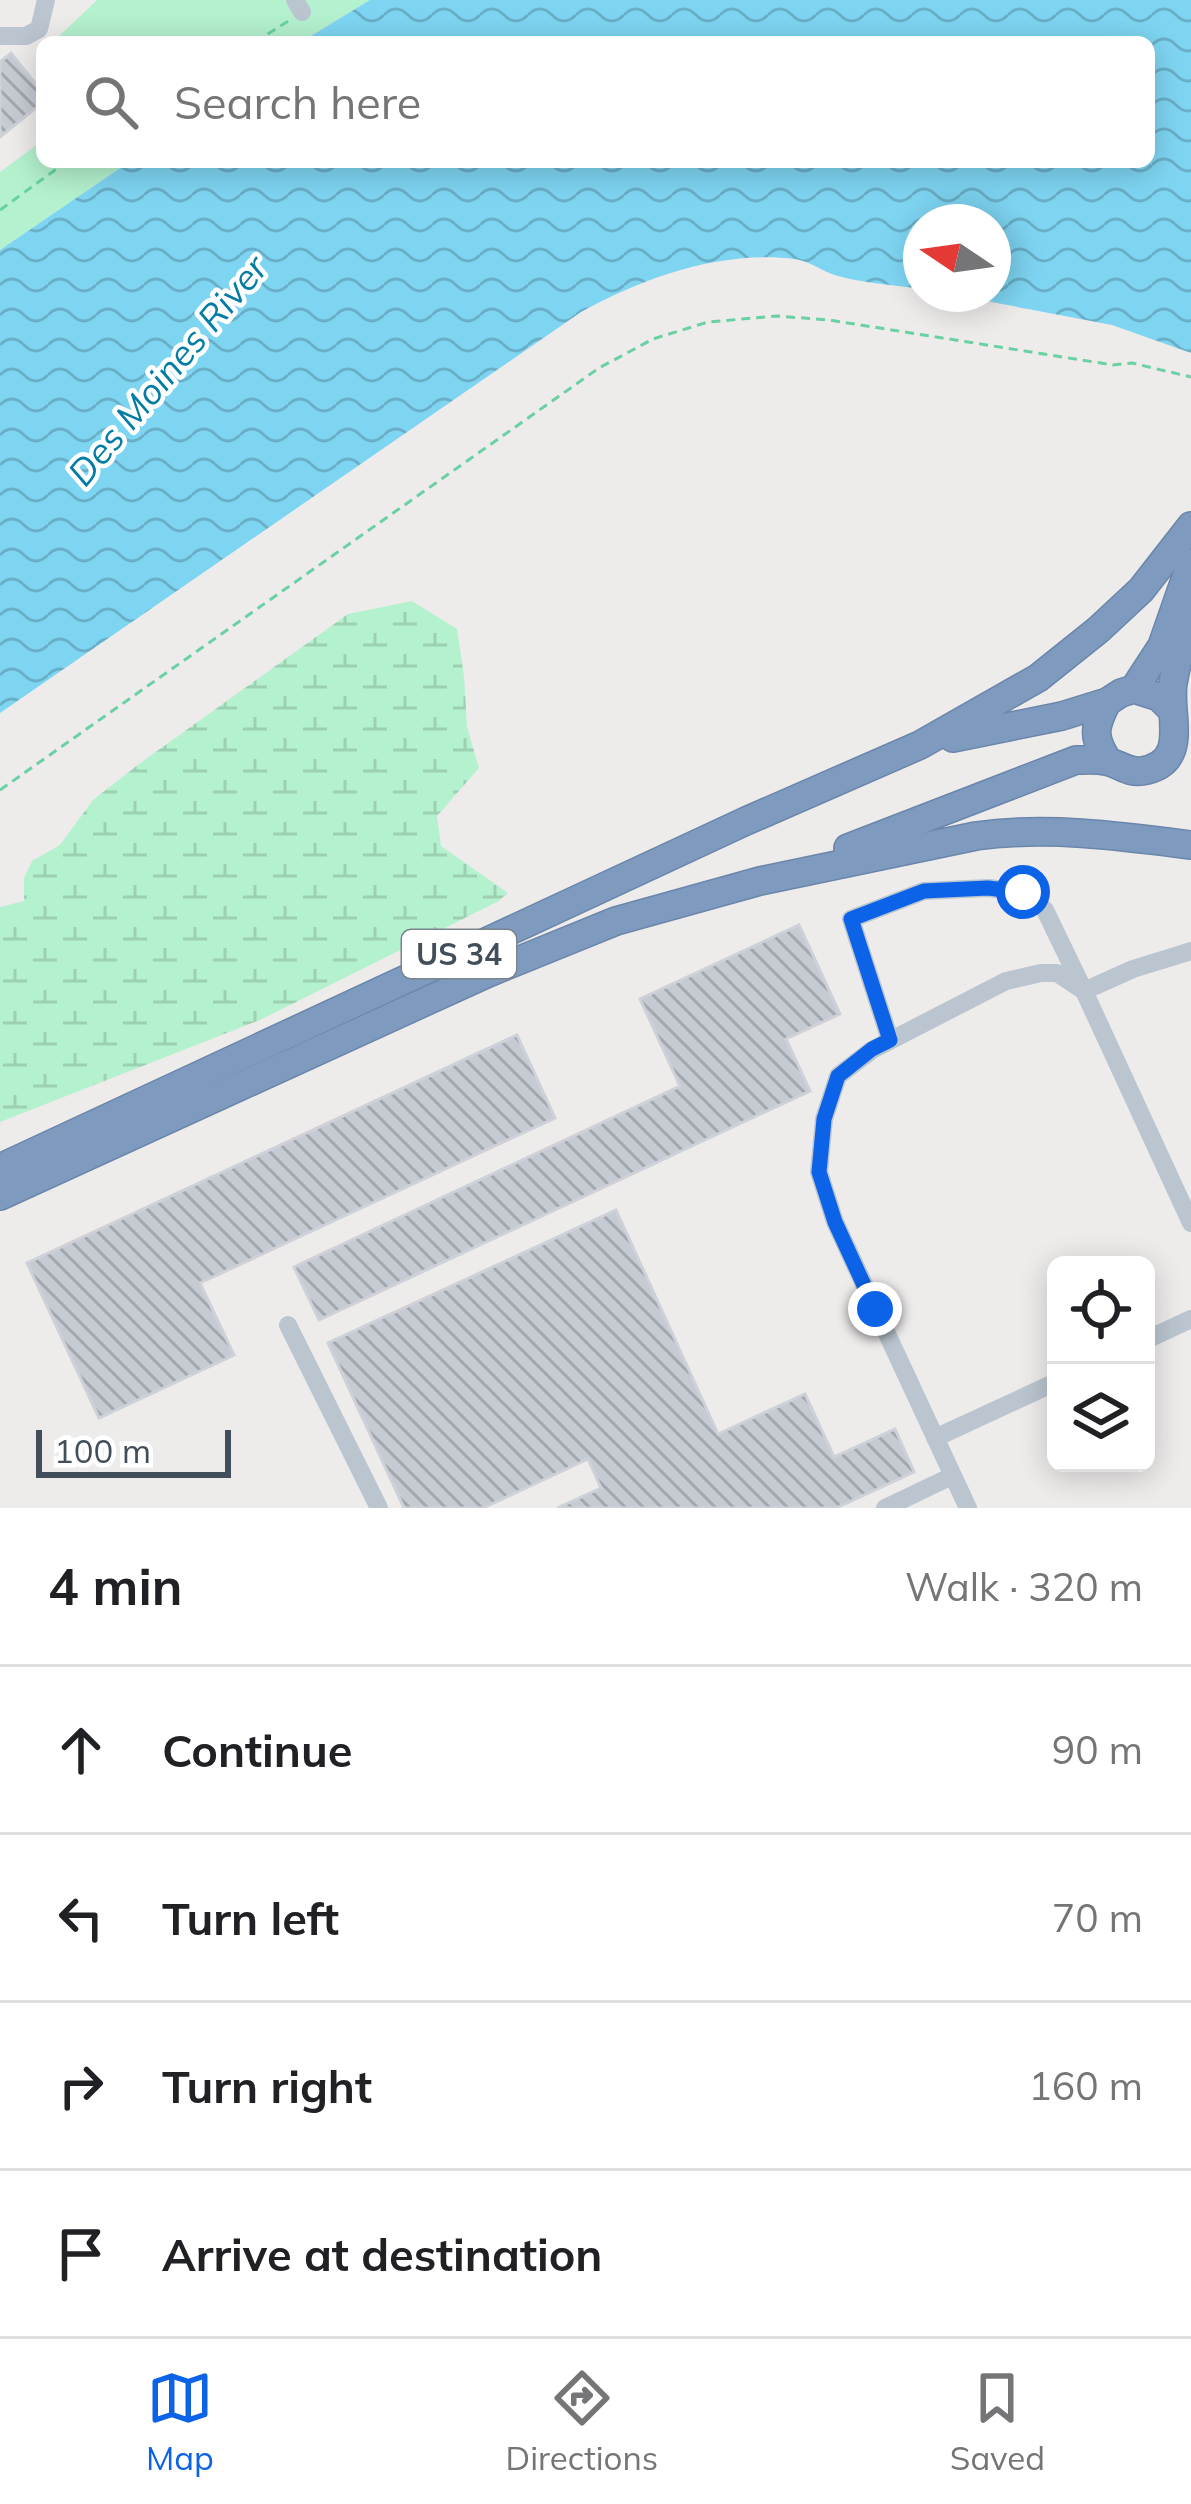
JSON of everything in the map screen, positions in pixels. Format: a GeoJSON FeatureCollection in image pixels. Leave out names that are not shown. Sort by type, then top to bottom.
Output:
{"type":"FeatureCollection","features":[{"type":"Feature","properties":{"kind":"highway","name":"US 34"},"geometry":{"type":"LineString","coordinates":[[0,1166],[684,849],[920,746],[1038,678],[1098,630],[1141,590],[1191,526]]}},
{"type":"Feature","properties":{"kind":"highway"},"geometry":{"type":"LineString","coordinates":[[1134,689],[1162,646],[1191,563]]}},
{"type":"Feature","properties":{"kind":"highway"},"geometry":{"type":"LineString","coordinates":[[1180,744],[1173,686],[1191,618]]}},
{"type":"Feature","properties":{"kind":"highway"},"geometry":{"type":"LineString","coordinates":[[920,746],[1062,716],[1134,689],[1159,697],[1180,744]]}},
{"type":"Feature","properties":{"kind":"highway"},"geometry":{"type":"LineString","coordinates":[[1107,702],[1096,723],[1098,746],[1108,761]]}},
{"type":"Feature","properties":{"kind":"highway","name":"US 34"},"geometry":{"type":"LineString","coordinates":[[0,1196],[488,974],[616,921],[760,881],[1076,760],[1108,761],[1127,771],[1147,771],[1180,744]]}},
{"type":"Feature","properties":{"kind":"highway"},"geometry":{"type":"LineString","coordinates":[[760,881],[1010,831],[1191,845]]}},
{"type":"Feature","properties":{"kind":"highway"},"geometry":{"type":"LineString","coordinates":[[0,1210],[186,1110]]}},
{"type":"Feature","properties":{"kind":"street"},"geometry":{"type":"LineString","coordinates":[[0,36],[26,36],[39,29],[46,0]]}},
{"type":"Feature","properties":{"kind":"street"},"geometry":{"type":"LineString","coordinates":[[890,1040],[851,919],[924,891],[988,888],[1023,892],[1045,910],[1191,1223]]}},
{"type":"Feature","properties":{"kind":"street"},"geometry":{"type":"LineString","coordinates":[[1084,991],[1191,951]]}},
{"type":"Feature","properties":{"kind":"street"},"geometry":{"type":"LineString","coordinates":[[968,1508],[835,1222],[819,1172],[824,1119],[838,1076],[872,1049],[1006,981],[1058,974],[1084,991]]}},
{"type":"Feature","properties":{"kind":"street"},"geometry":{"type":"LineString","coordinates":[[1155,1336],[1191,1319]]}},
{"type":"Feature","properties":{"kind":"street"},"geometry":{"type":"LineString","coordinates":[[288,1324],[379,1508]]}},
{"type":"Feature","properties":{"kind":"street"},"geometry":{"type":"LineString","coordinates":[[935,1438],[1047,1386]]}},
{"type":"Feature","properties":{"kind":"street"},"geometry":{"type":"LineString","coordinates":[[885,1508],[952,1476]]}},
{"type":"Feature","properties":{"kind":"path"},"geometry":{"type":"LineString","coordinates":[[0,210],[58,168]]}},
{"type":"Feature","properties":{"kind":"path"},"geometry":{"type":"LineString","coordinates":[[0,790],[599,368],[653,339],[708,322],[777,316],[1112,365],[1132,363],[1191,377]]}},
{"type":"Feature","properties":{"kind":"green space"},"geometry":{"type":"Polygon","coordinates":[[[97,0],[370,0],[311,36],[59,36],[97,0]]]}},
{"type":"Feature","properties":{"kind":"green space"},"geometry":{"type":"Polygon","coordinates":[[[36,145],[36,168],[120,168],[0,250],[0,172],[36,145]]]}},
{"type":"Feature","properties":{"kind":"green space"},"geometry":{"type":"Polygon","coordinates":[[[412,601],[457,629],[467,727],[479,768],[437,816],[441,846],[508,893],[260,1020],[0,1122],[0,907],[24,901],[24,878],[32,861],[60,845],[93,800],[139,764],[348,614],[412,601]]]}},
{"type":"Feature","properties":{"kind":"water","name":"Des Moines River"},"geometry":{"type":"Polygon","coordinates":[[[370,0],[1191,0],[1191,353],[1112,325],[1011,306],[1011,204],[903,204],[903,286],[832,274],[795,259],[767,257],[712,263],[657,277],[581,312],[0,713],[0,250],[120,168],[1155,168],[1155,36],[311,36],[370,0]]]}},
{"type":"Feature","properties":{"kind":"building"},"geometry":{"type":"Polygon","coordinates":[[[11,53],[36,84],[36,108],[0,137],[0,62],[11,53]]]}},
{"type":"Feature","properties":{"kind":"building"},"geometry":{"type":"Polygon","coordinates":[[[799,925],[840,1014],[786,1039],[810,1091],[319,1320],[294,1267],[680,1086],[640,999],[799,925]]]}},
{"type":"Feature","properties":{"kind":"building"},"geometry":{"type":"Polygon","coordinates":[[[517,1035],[555,1118],[200,1283],[234,1355],[99,1418],[27,1263],[517,1035]]]}},
{"type":"Feature","properties":{"kind":"building"},"geometry":{"type":"Polygon","coordinates":[[[616,1210],[718,1434],[805,1394],[834,1457],[895,1429],[914,1472],[836,1508],[557,1508],[601,1488],[588,1459],[483,1508],[404,1508],[328,1343],[616,1210]]]}},
{"type":"Feature","properties":{"kind":"route"},"geometry":{"type":"LineString","coordinates":[[875,1309],[835,1222],[819,1172],[824,1119],[838,1076],[890,1040],[851,919],[924,891],[988,888],[1023,892]]}}]}
